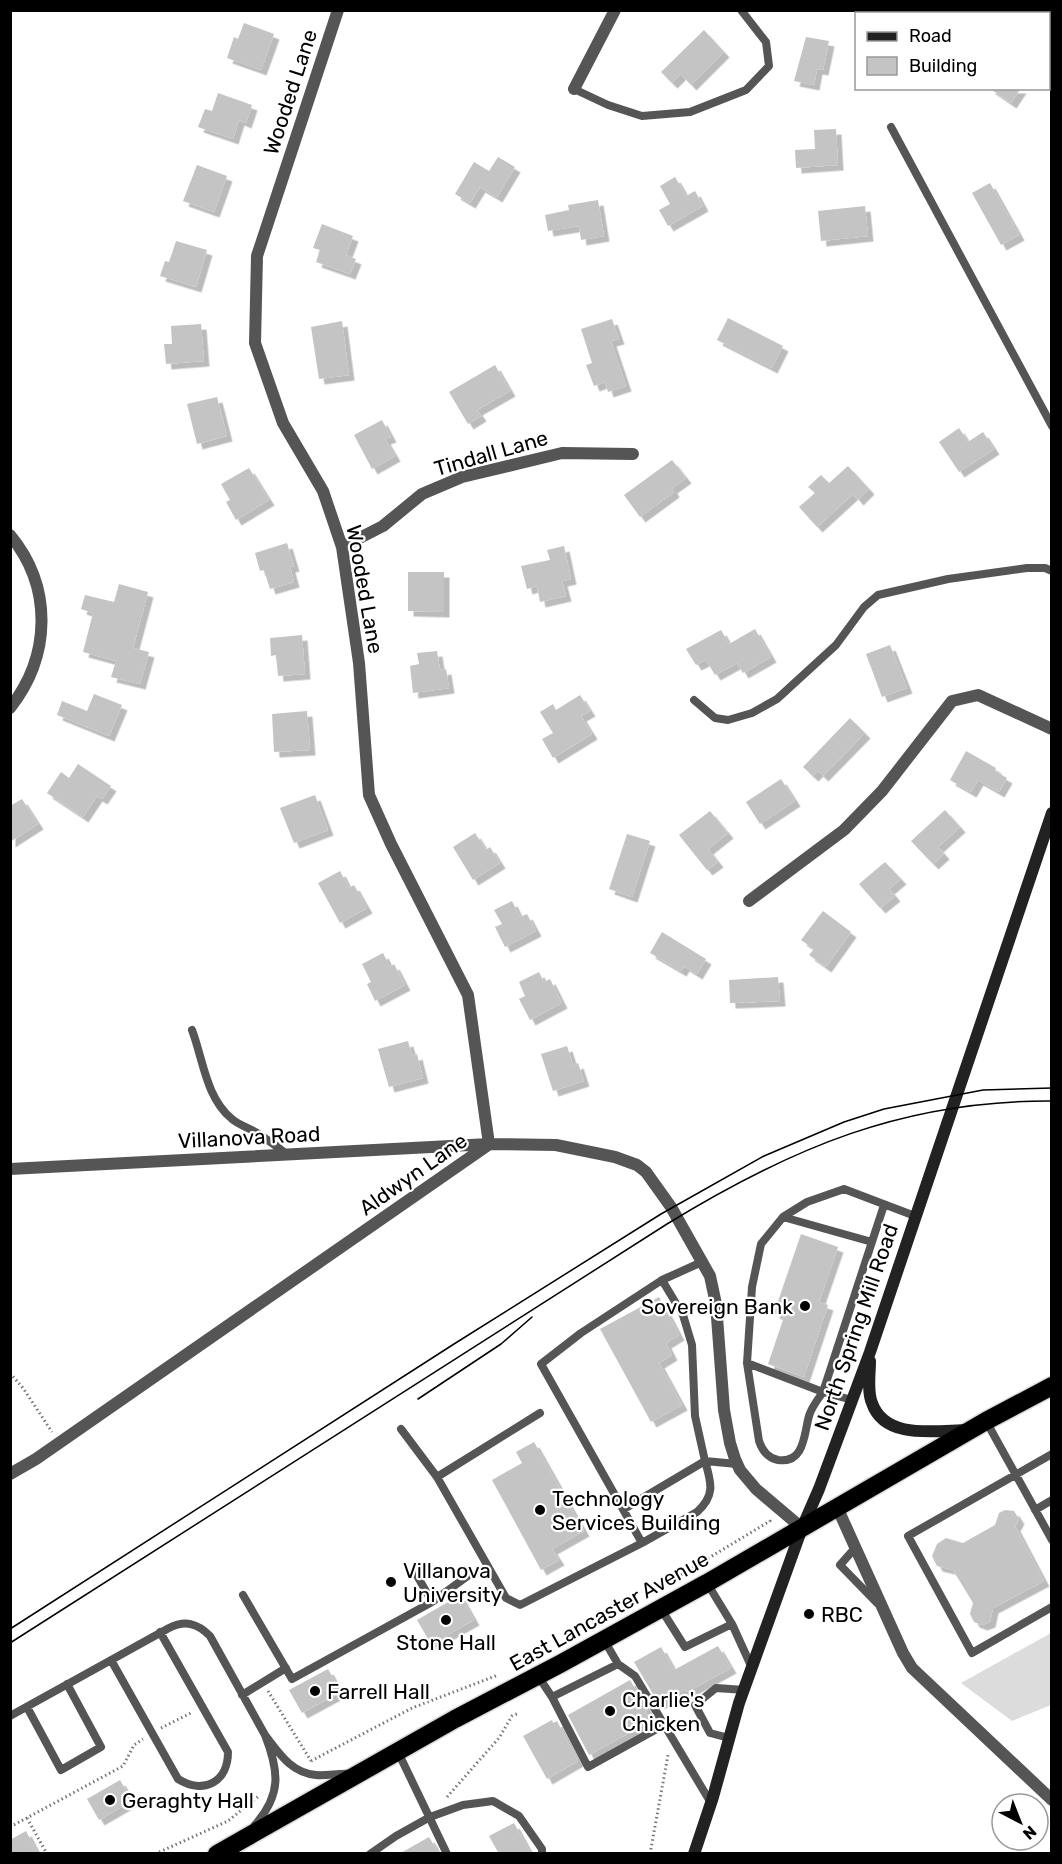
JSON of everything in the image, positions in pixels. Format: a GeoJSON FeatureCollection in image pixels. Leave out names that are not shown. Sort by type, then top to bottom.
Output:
{"type":"FeatureCollection","features":[{"type":"Feature","properties":{"kind":"highway","name":"East Lancaster Avenue"},"geometry":{"type":"LineString","coordinates":[[217,1854],[455,1719],[707,1583],[978,1425],[1052,1386]]}},
{"type":"Feature","properties":{"kind":"main road","name":"North Spring Mill Road"},"geometry":{"type":"LineString","coordinates":[[693,1854],[752,1668],[802,1528],[819,1489],[870,1352],[1052,813]]}},
{"type":"Feature","properties":{"kind":"main road"},"geometry":{"type":"LineString","coordinates":[[870,1352],[872,1405],[890,1424],[911,1430],[978,1425]]}},
{"type":"Feature","properties":{"kind":"street","name":"Wooded Lane"},"geometry":{"type":"LineString","coordinates":[[338,10],[256,256],[255,343],[283,423],[323,491],[342,547],[359,663],[369,795],[468,995],[489,1144]]}},
{"type":"Feature","properties":{"kind":"street"},"geometry":{"type":"LineString","coordinates":[[574,89],[615,10]]}},
{"type":"Feature","properties":{"kind":"street","name":"Tindall Lane"},"geometry":{"type":"LineString","coordinates":[[342,547],[384,526],[422,494],[462,477],[562,453],[633,454]]}},
{"type":"Feature","properties":{"kind":"street"},"geometry":{"type":"LineString","coordinates":[[10,535],[26,557],[33,572],[43,610],[42,632],[32,675],[10,708]]}},
{"type":"Feature","properties":{"kind":"street"},"geometry":{"type":"LineString","coordinates":[[749,901],[844,830],[882,791],[952,702],[978,695],[1052,729]]}},
{"type":"Feature","properties":{"kind":"street","name":"Villanova Road"},"geometry":{"type":"LineString","coordinates":[[10,1169],[489,1144]]}},
{"type":"Feature","properties":{"kind":"street","name":"Aldwyn Lane"},"geometry":{"type":"LineString","coordinates":[[10,1474],[60,1443],[489,1144],[556,1145],[637,1165],[646,1172],[660,1190],[710,1276],[716,1304],[724,1410],[730,1443],[737,1464],[756,1489],[802,1528]]}},
{"type":"Feature","properties":{"kind":"street"},"geometry":{"type":"LineString","coordinates":[[837,1507],[903,1653],[912,1668],[1052,1800]]}},
{"type":"Feature","properties":{"kind":"lane"},"geometry":{"type":"LineString","coordinates":[[574,89],[608,105],[642,116],[690,112],[746,90],[769,66],[766,42],[741,10]]}},
{"type":"Feature","properties":{"kind":"lane"},"geometry":{"type":"LineString","coordinates":[[891,127],[1052,426]]}},
{"type":"Feature","properties":{"kind":"lane"},"geometry":{"type":"LineString","coordinates":[[694,700],[715,718],[728,720],[752,713],[777,699],[836,645],[864,607],[878,595],[948,579],[1027,568],[1045,568],[1052,572]]}},
{"type":"Feature","properties":{"kind":"lane"},"geometry":{"type":"LineString","coordinates":[[192,1030],[214,1096],[231,1119],[288,1155]]}},
{"type":"Feature","properties":{"kind":"lane"},"geometry":{"type":"LineString","coordinates":[[884,1205],[823,1392],[809,1414],[804,1440],[798,1453],[786,1460],[772,1458],[766,1454],[759,1441],[747,1363],[755,1267],[761,1244],[783,1217],[807,1202],[844,1189],[915,1216]]}},
{"type":"Feature","properties":{"kind":"lane"},"geometry":{"type":"LineString","coordinates":[[783,1217],[872,1242]]}},
{"type":"Feature","properties":{"kind":"lane"},"geometry":{"type":"LineString","coordinates":[[642,1543],[541,1364],[581,1333],[662,1280],[702,1262]]}},
{"type":"Feature","properties":{"kind":"lane"},"geometry":{"type":"LineString","coordinates":[[401,1429],[437,1477],[506,1598],[520,1605],[642,1543],[697,1512],[710,1497],[711,1487],[695,1416],[692,1345],[683,1315],[662,1280]]}},
{"type":"Feature","properties":{"kind":"lane"},"geometry":{"type":"LineString","coordinates":[[747,1363],[823,1392],[852,1400]]}},
{"type":"Feature","properties":{"kind":"lane"},"geometry":{"type":"LineString","coordinates":[[437,1477],[540,1413]]}},
{"type":"Feature","properties":{"kind":"lane"},"geometry":{"type":"LineString","coordinates":[[978,1425],[1015,1475],[1052,1540]]}},
{"type":"Feature","properties":{"kind":"lane"},"geometry":{"type":"LineString","coordinates":[[1052,1454],[908,1536],[972,1653],[1052,1607]]}},
{"type":"Feature","properties":{"kind":"lane"},"geometry":{"type":"LineString","coordinates":[[624,1509],[705,1461],[737,1464]]}},
{"type":"Feature","properties":{"kind":"lane"},"geometry":{"type":"LineString","coordinates":[[1035,1510],[1052,1500]]}},
{"type":"Feature","properties":{"kind":"lane"},"geometry":{"type":"LineString","coordinates":[[856,1547],[840,1564],[883,1610]]}},
{"type":"Feature","properties":{"kind":"lane"},"geometry":{"type":"LineString","coordinates":[[243,1596],[292,1679],[432,1602],[469,1575],[489,1569]]}},
{"type":"Feature","properties":{"kind":"lane"},"geometry":{"type":"LineString","coordinates":[[415,1572],[432,1602]]}},
{"type":"Feature","properties":{"kind":"lane"},"geometry":{"type":"LineString","coordinates":[[707,1583],[732,1624],[752,1668]]}},
{"type":"Feature","properties":{"kind":"lane"},"geometry":{"type":"LineString","coordinates":[[661,1608],[685,1647],[732,1624]]}},
{"type":"Feature","properties":{"kind":"lane"},"geometry":{"type":"LineString","coordinates":[[10,1716],[160,1632],[177,1624],[186,1623],[203,1629],[210,1636],[265,1735],[288,1764],[300,1771],[317,1775],[359,1774]]}},
{"type":"Feature","properties":{"kind":"lane"},"geometry":{"type":"LineString","coordinates":[[111,1660],[178,1779],[195,1786],[213,1783],[225,1770],[228,1752],[160,1632]]}},
{"type":"Feature","properties":{"kind":"lane"},"geometry":{"type":"LineString","coordinates":[[604,1640],[618,1664],[634,1676],[711,1803]]}},
{"type":"Feature","properties":{"kind":"lane"},"geometry":{"type":"LineString","coordinates":[[552,1697],[618,1664]]}},
{"type":"Feature","properties":{"kind":"lane"},"geometry":{"type":"LineString","coordinates":[[242,1695],[286,1668]]}},
{"type":"Feature","properties":{"kind":"lane"},"geometry":{"type":"LineString","coordinates":[[538,1676],[552,1697],[588,1767],[664,1725]]}},
{"type":"Feature","properties":{"kind":"lane"},"geometry":{"type":"LineString","coordinates":[[27,1707],[61,1770],[101,1748],[68,1684]]}},
{"type":"Feature","properties":{"kind":"lane"},"geometry":{"type":"LineString","coordinates":[[729,1738],[710,1733],[695,1705],[716,1688],[745,1690]]}},
{"type":"Feature","properties":{"kind":"lane"},"geometry":{"type":"LineString","coordinates":[[245,1838],[270,1806],[275,1789],[276,1772],[265,1735]]}},
{"type":"Feature","properties":{"kind":"lane"},"geometry":{"type":"LineString","coordinates":[[398,1752],[432,1816],[447,1854]]}},
{"type":"Feature","properties":{"kind":"lane"},"geometry":{"type":"LineString","coordinates":[[370,1854],[432,1816],[463,1805],[493,1801],[519,1816],[542,1849],[542,1854]]}},
{"type":"Feature","properties":{"kind":"path"},"geometry":{"type":"LineString","coordinates":[[10,1373],[23,1388],[60,1443]]}},
{"type":"Feature","properties":{"kind":"path"},"geometry":{"type":"LineString","coordinates":[[650,1593],[770,1521],[769,1513],[778,1507]]}},
{"type":"Feature","properties":{"kind":"path"},"geometry":{"type":"LineString","coordinates":[[300,1771],[311,1761],[412,1708],[508,1671]]}},
{"type":"Feature","properties":{"kind":"path"},"geometry":{"type":"LineString","coordinates":[[263,1682],[311,1761]]}},
{"type":"Feature","properties":{"kind":"path"},"geometry":{"type":"LineString","coordinates":[[10,1827],[123,1766],[134,1745],[202,1707]]}},
{"type":"Feature","properties":{"kind":"path"},"geometry":{"type":"LineString","coordinates":[[432,1816],[499,1738],[512,1716],[519,1713]]}},
{"type":"Feature","properties":{"kind":"path"},"geometry":{"type":"LineString","coordinates":[[650,1854],[672,1737]]}},
{"type":"Feature","properties":{"kind":"path"},"geometry":{"type":"LineString","coordinates":[[155,1854],[228,1821],[264,1791],[275,1789]]}},
{"type":"Feature","properties":{"kind":"path"},"geometry":{"type":"LineString","coordinates":[[27,1818],[47,1854]]}},
{"type":"Feature","properties":{"kind":"shaded area"},"geometry":{"type":"Polygon","coordinates":[[[1051,1633],[1051,1705],[1012,1721],[961,1683],[1051,1633]]]}},
{"type":"Feature","properties":{"kind":"building"},"geometry":{"type":"Polygon","coordinates":[[[244,23],[274,34],[261,70],[227,58],[234,37],[238,39],[244,23]]]}},
{"type":"Feature","properties":{"kind":"building"},"geometry":{"type":"Polygon","coordinates":[[[704,30],[724,52],[691,85],[681,74],[672,83],[661,72],[704,30]]]}},
{"type":"Feature","properties":{"kind":"building"},"geometry":{"type":"Polygon","coordinates":[[[806,37],[829,41],[823,70],[817,69],[814,85],[794,81],[806,37]]]}},
{"type":"Feature","properties":{"kind":"building"},"geometry":{"type":"Polygon","coordinates":[[[992,90],[1020,90],[1011,103],[992,90]]]}},
{"type":"Feature","properties":{"kind":"building"},"geometry":{"type":"Polygon","coordinates":[[[218,93],[252,105],[246,123],[239,120],[233,139],[198,127],[205,109],[212,111],[218,93]]]}},
{"type":"Feature","properties":{"kind":"building"},"geometry":{"type":"Polygon","coordinates":[[[836,129],[838,165],[796,168],[795,150],[815,149],[814,130],[836,129]]]}},
{"type":"Feature","properties":{"kind":"building"},"geometry":{"type":"Polygon","coordinates":[[[498,157],[515,167],[497,197],[480,187],[470,203],[455,194],[474,162],[489,171],[498,157]]]}},
{"type":"Feature","properties":{"kind":"building"},"geometry":{"type":"Polygon","coordinates":[[[197,165],[227,176],[214,212],[183,201],[197,165]]]}},
{"type":"Feature","properties":{"kind":"building"},"geometry":{"type":"Polygon","coordinates":[[[675,177],[686,196],[695,191],[703,206],[668,226],[659,210],[670,204],[660,186],[675,177]]]}},
{"type":"Feature","properties":{"kind":"building"},"geometry":{"type":"Polygon","coordinates":[[[990,183],[1019,235],[1001,245],[972,193],[990,183]]]}},
{"type":"Feature","properties":{"kind":"building"},"geometry":{"type":"Polygon","coordinates":[[[598,200],[604,236],[581,240],[579,226],[548,231],[545,215],[569,210],[568,205],[598,200]]]}},
{"type":"Feature","properties":{"kind":"building"},"geometry":{"type":"Polygon","coordinates":[[[865,206],[868,236],[821,241],[818,211],[865,206]]]}},
{"type":"Feature","properties":{"kind":"building"},"geometry":{"type":"Polygon","coordinates":[[[322,224],[353,236],[346,255],[356,259],[350,274],[316,262],[320,250],[313,248],[322,224]]]}},
{"type":"Feature","properties":{"kind":"building"},"geometry":{"type":"Polygon","coordinates":[[[176,241],[207,250],[196,287],[160,276],[165,261],[169,262],[176,241]]]}},
{"type":"Feature","properties":{"kind":"building"},"geometry":{"type":"Polygon","coordinates":[[[728,318],[783,346],[772,368],[717,340],[728,318]]]}},
{"type":"Feature","properties":{"kind":"building"},"geometry":{"type":"Polygon","coordinates":[[[612,319],[619,339],[611,341],[626,386],[608,392],[605,382],[594,386],[586,365],[592,363],[581,329],[612,319]]]}},
{"type":"Feature","properties":{"kind":"building"},"geometry":{"type":"Polygon","coordinates":[[[342,321],[349,375],[319,379],[311,327],[342,321]]]}},
{"type":"Feature","properties":{"kind":"building"},"geometry":{"type":"Polygon","coordinates":[[[201,324],[204,361],[166,364],[164,344],[172,344],[171,326],[201,324]]]}},
{"type":"Feature","properties":{"kind":"building"},"geometry":{"type":"Polygon","coordinates":[[[495,365],[510,391],[477,410],[481,416],[468,424],[449,392],[495,365]]]}},
{"type":"Feature","properties":{"kind":"building"},"geometry":{"type":"Polygon","coordinates":[[[217,397],[227,436],[197,444],[187,404],[217,397]]]}},
{"type":"Feature","properties":{"kind":"building"},"geometry":{"type":"Polygon","coordinates":[[[382,420],[391,437],[385,439],[395,456],[372,469],[354,435],[382,420]]]}},
{"type":"Feature","properties":{"kind":"building"},"geometry":{"type":"Polygon","coordinates":[[[959,428],[968,442],[983,432],[994,449],[959,472],[939,442],[959,428]]]}},
{"type":"Feature","properties":{"kind":"building"},"geometry":{"type":"Polygon","coordinates":[[[672,460],[686,478],[672,488],[674,492],[640,517],[624,495],[672,460]]]}},
{"type":"Feature","properties":{"kind":"building"},"geometry":{"type":"Polygon","coordinates":[[[848,466],[869,489],[858,500],[853,494],[817,527],[799,507],[815,493],[808,487],[821,475],[829,483],[848,466]]]}},
{"type":"Feature","properties":{"kind":"building"},"geometry":{"type":"Polygon","coordinates":[[[249,468],[269,500],[236,520],[226,502],[230,500],[221,484],[249,468]]]}},
{"type":"Feature","properties":{"kind":"building"},"geometry":{"type":"Polygon","coordinates":[[[287,543],[294,566],[290,567],[294,582],[270,589],[264,570],[260,571],[255,553],[287,543]]]}},
{"type":"Feature","properties":{"kind":"building"},"geometry":{"type":"Polygon","coordinates":[[[564,546],[571,579],[562,581],[566,596],[540,602],[537,586],[527,589],[521,566],[550,560],[547,550],[564,546]]]}},
{"type":"Feature","properties":{"kind":"building"},"geometry":{"type":"Polygon","coordinates":[[[408,572],[444,572],[444,612],[408,611],[408,572]]]}},
{"type":"Feature","properties":{"kind":"building"},"geometry":{"type":"Polygon","coordinates":[[[119,584],[148,592],[133,648],[149,652],[140,684],[111,677],[116,661],[83,652],[93,613],[81,609],[85,595],[114,602],[119,584]]]}},
{"type":"Feature","properties":{"kind":"building"},"geometry":{"type":"Polygon","coordinates":[[[755,629],[771,657],[743,673],[737,663],[715,675],[706,660],[696,665],[686,649],[721,630],[729,644],[755,629]]]}},
{"type":"Feature","properties":{"kind":"building"},"geometry":{"type":"Polygon","coordinates":[[[302,635],[305,674],[278,676],[276,655],[271,656],[270,638],[302,635]]]}},
{"type":"Feature","properties":{"kind":"building"},"geometry":{"type":"Polygon","coordinates":[[[890,645],[907,688],[882,697],[866,654],[890,645]]]}},
{"type":"Feature","properties":{"kind":"building"},"geometry":{"type":"Polygon","coordinates":[[[437,651],[440,670],[446,669],[449,688],[413,693],[410,666],[419,664],[417,653],[437,651]]]}},
{"type":"Feature","properties":{"kind":"building"},"geometry":{"type":"Polygon","coordinates":[[[94,694],[122,705],[109,736],[57,715],[62,701],[87,711],[94,694]]]}},
{"type":"Feature","properties":{"kind":"building"},"geometry":{"type":"Polygon","coordinates":[[[580,695],[590,711],[581,716],[592,734],[553,758],[542,739],[553,733],[540,712],[553,704],[556,710],[580,695]]]}},
{"type":"Feature","properties":{"kind":"building"},"geometry":{"type":"Polygon","coordinates":[[[307,711],[310,750],[274,752],[272,714],[307,711]]]}},
{"type":"Feature","properties":{"kind":"building"},"geometry":{"type":"Polygon","coordinates":[[[850,718],[865,733],[823,776],[818,771],[813,776],[803,767],[850,718]]]}},
{"type":"Feature","properties":{"kind":"building"},"geometry":{"type":"Polygon","coordinates":[[[966,751],[996,768],[995,771],[1007,778],[999,792],[978,780],[971,792],[950,780],[966,751]]]}},
{"type":"Feature","properties":{"kind":"building"},"geometry":{"type":"Polygon","coordinates":[[[78,764],[111,786],[102,799],[97,796],[83,817],[47,793],[61,772],[69,778],[78,764]]]}},
{"type":"Feature","properties":{"kind":"building"},"geometry":{"type":"Polygon","coordinates":[[[781,779],[795,801],[760,824],[746,802],[781,779]]]}},
{"type":"Feature","properties":{"kind":"building"},"geometry":{"type":"Polygon","coordinates":[[[315,795],[328,830],[294,843],[280,808],[315,795]]]}},
{"type":"Feature","properties":{"kind":"building"},"geometry":{"type":"Polygon","coordinates":[[[22,799],[38,824],[10,842],[10,806],[22,799]]]}},
{"type":"Feature","properties":{"kind":"building"},"geometry":{"type":"Polygon","coordinates":[[[945,810],[960,827],[938,847],[944,854],[933,864],[911,841],[945,810]]]}},
{"type":"Feature","properties":{"kind":"building"},"geometry":{"type":"Polygon","coordinates":[[[710,811],[728,833],[708,849],[718,862],[707,870],[679,835],[710,811]]]}},
{"type":"Feature","properties":{"kind":"building"},"geometry":{"type":"Polygon","coordinates":[[[475,833],[486,850],[490,847],[500,863],[473,880],[453,847],[475,833]]]}},
{"type":"Feature","properties":{"kind":"building"},"geometry":{"type":"Polygon","coordinates":[[[627,834],[650,841],[632,897],[609,889],[627,834]]]}},
{"type":"Feature","properties":{"kind":"building"},"geometry":{"type":"Polygon","coordinates":[[[885,862],[901,879],[889,889],[895,896],[880,908],[859,884],[885,862]]]}},
{"type":"Feature","properties":{"kind":"building"},"geometry":{"type":"Polygon","coordinates":[[[340,871],[349,888],[354,885],[367,908],[340,923],[318,883],[340,871]]]}},
{"type":"Feature","properties":{"kind":"building"},"geometry":{"type":"Polygon","coordinates":[[[512,901],[520,917],[527,914],[536,931],[505,947],[495,927],[502,924],[494,910],[512,901]]]}},
{"type":"Feature","properties":{"kind":"building"},"geometry":{"type":"Polygon","coordinates":[[[823,911],[851,932],[826,967],[809,955],[814,949],[801,940],[823,911]]]}},
{"type":"Feature","properties":{"kind":"building"},"geometry":{"type":"Polygon","coordinates":[[[662,932],[706,959],[697,974],[684,966],[681,971],[650,953],[662,932]]]}},
{"type":"Feature","properties":{"kind":"building"},"geometry":{"type":"Polygon","coordinates":[[[383,953],[390,967],[394,964],[405,985],[375,1001],[367,984],[371,982],[362,964],[383,953]]]}},
{"type":"Feature","properties":{"kind":"building"},"geometry":{"type":"Polygon","coordinates":[[[539,972],[544,982],[550,979],[562,1003],[530,1020],[519,999],[525,996],[519,982],[539,972]]]}},
{"type":"Feature","properties":{"kind":"building"},"geometry":{"type":"Polygon","coordinates":[[[778,977],[780,1001],[730,1003],[729,980],[778,977]]]}},
{"type":"Feature","properties":{"kind":"building"},"geometry":{"type":"Polygon","coordinates":[[[408,1041],[412,1056],[417,1054],[423,1078],[389,1087],[378,1049],[408,1041]]]}},
{"type":"Feature","properties":{"kind":"building"},"geometry":{"type":"Polygon","coordinates":[[[567,1046],[573,1065],[578,1063],[584,1081],[553,1091],[541,1054],[567,1046]]]}},
{"type":"Feature","properties":{"kind":"building","name":"Sovereign Bank"},"geometry":{"type":"Polygon","coordinates":[[[801,1234],[838,1247],[819,1302],[828,1305],[804,1377],[768,1364],[784,1317],[774,1313],[801,1234]]]}},
{"type":"Feature","properties":{"kind":"building"},"geometry":{"type":"Polygon","coordinates":[[[659,1297],[679,1335],[666,1343],[672,1355],[659,1363],[682,1405],[651,1422],[600,1329],[659,1297]]]}},
{"type":"Feature","properties":{"kind":"building","name":"Technology Services Building"},"geometry":{"type":"Polygon","coordinates":[[[534,1442],[584,1531],[552,1549],[559,1560],[541,1570],[492,1480],[522,1463],[516,1452],[534,1442]]]}},
{"type":"Feature","properties":{"kind":"building"},"geometry":{"type":"Polygon","coordinates":[[[1005,1510],[1014,1511],[1019,1519],[1015,1526],[1044,1581],[993,1608],[990,1622],[982,1625],[974,1622],[970,1614],[973,1603],[953,1570],[937,1566],[932,1556],[937,1544],[946,1538],[963,1543],[995,1525],[999,1513],[1005,1510]]]}},
{"type":"Feature","properties":{"kind":"building","name":"Stone Hall"},"geometry":{"type":"Polygon","coordinates":[[[460,1595],[474,1620],[431,1644],[417,1620],[460,1595]]]}},
{"type":"Feature","properties":{"kind":"building"},"geometry":{"type":"Polygon","coordinates":[[[718,1646],[731,1668],[659,1704],[634,1662],[661,1647],[674,1670],[718,1646]]]}},
{"type":"Feature","properties":{"kind":"building","name":"Farrell Hall"},"geometry":{"type":"Polygon","coordinates":[[[328,1669],[341,1692],[302,1713],[289,1690],[328,1669]]]}},
{"type":"Feature","properties":{"kind":"building"},"geometry":{"type":"Polygon","coordinates":[[[630,1680],[648,1710],[645,1711],[651,1721],[589,1755],[568,1715],[630,1680]]]}},
{"type":"Feature","properties":{"kind":"building"},"geometry":{"type":"Polygon","coordinates":[[[552,1720],[553,1723],[557,1721],[578,1761],[547,1779],[523,1736],[552,1720]]]}},
{"type":"Feature","properties":{"kind":"building","name":"Geraghty Hall"},"geometry":{"type":"Polygon","coordinates":[[[120,1780],[132,1801],[99,1820],[87,1799],[120,1780]]]}},
{"type":"Feature","properties":{"kind":"building"},"geometry":{"type":"Polygon","coordinates":[[[514,1823],[531,1854],[499,1854],[489,1836],[514,1823]]]}},
{"type":"Feature","properties":{"kind":"building"},"geometry":{"type":"Polygon","coordinates":[[[26,1831],[38,1854],[10,1854],[10,1840],[26,1831]]]}},
{"type":"Feature","properties":{"kind":"building"},"geometry":{"type":"Polygon","coordinates":[[[429,1837],[439,1854],[399,1854],[429,1837]]]}},
{"type":"Feature","properties":{"kind":"tram line"},"geometry":{"type":"LineString","coordinates":[[10,1629],[661,1214],[764,1156],[844,1122],[884,1109],[983,1090],[1052,1088]]}},
{"type":"Feature","properties":{"kind":"tram line"},"geometry":{"type":"LineString","coordinates":[[10,1643],[667,1224],[759,1173],[804,1151],[898,1119],[947,1109],[998,1103],[1052,1101]]}},
{"type":"Feature","properties":{"kind":"tram line"},"geometry":{"type":"LineString","coordinates":[[418,1399],[501,1344],[532,1317]]}},
{"type":"Feature","properties":{"kind":"place","name":"Sovereign Bank"},"geometry":{"type":"Point","coordinates":[805,1306]}},
{"type":"Feature","properties":{"kind":"place","name":"Technology Services Building"},"geometry":{"type":"Point","coordinates":[540,1510]}},
{"type":"Feature","properties":{"kind":"place","name":"Villanova University"},"geometry":{"type":"Point","coordinates":[391,1582]}},
{"type":"Feature","properties":{"kind":"place","name":"RBC"},"geometry":{"type":"Point","coordinates":[809,1614]}},
{"type":"Feature","properties":{"kind":"place","name":"Stone Hall"},"geometry":{"type":"Point","coordinates":[446,1620]}},
{"type":"Feature","properties":{"kind":"place","name":"Farrell Hall"},"geometry":{"type":"Point","coordinates":[315,1691]}},
{"type":"Feature","properties":{"kind":"place","name":"Charlie's Chicken"},"geometry":{"type":"Point","coordinates":[610,1711]}},
{"type":"Feature","properties":{"kind":"place","name":"Geraghty Hall"},"geometry":{"type":"Point","coordinates":[110,1800]}}]}
